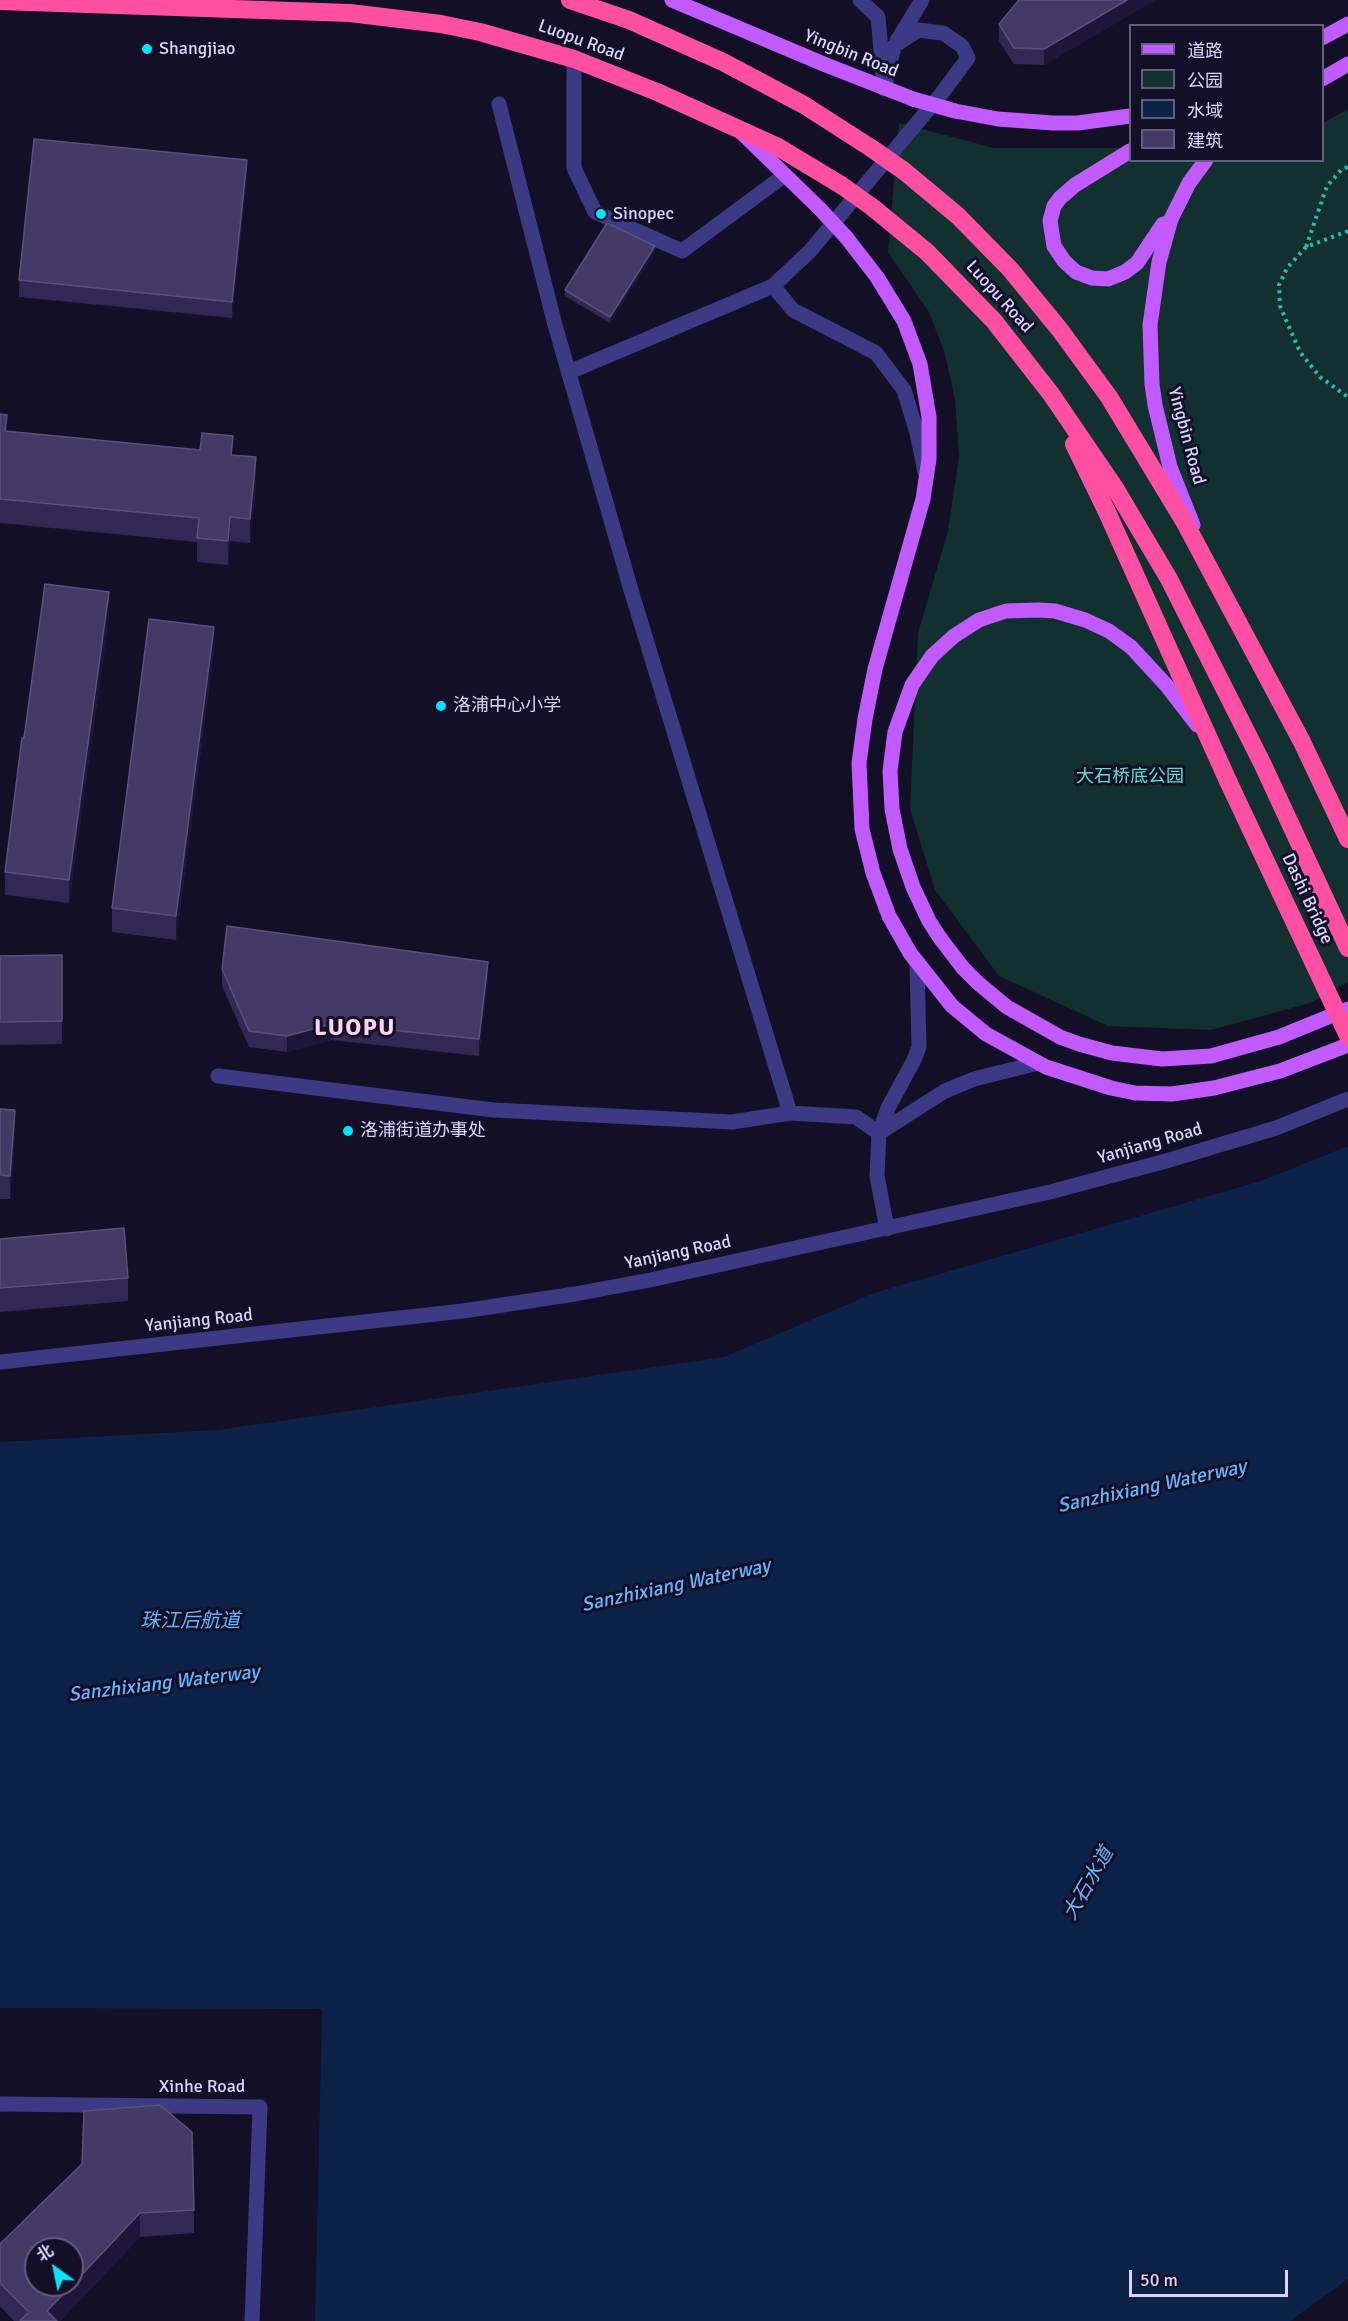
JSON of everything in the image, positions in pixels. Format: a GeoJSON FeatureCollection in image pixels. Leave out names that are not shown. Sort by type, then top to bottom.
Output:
{"type":"FeatureCollection","features":[{"type":"Feature","properties":{"kind":"highway","name":"Luopu Road"},"geometry":{"type":"LineString","coordinates":[[570,0],[668,36],[786,94],[904,171],[958,216],[1010,269],[1060,330],[1109,397],[1184,521],[1302,742]]}},
{"type":"Feature","properties":{"kind":"highway","name":"Luopu Road"},"geometry":{"type":"LineString","coordinates":[[0,1],[304,10],[384,16],[480,32],[574,59],[657,92],[778,147],[841,185],[927,252],[961,285],[994,321],[1044,384],[1147,539],[1262,763]]}},
{"type":"Feature","properties":{"kind":"highway","name":"Luopu Road"},"geometry":{"type":"LineString","coordinates":[[1044,384],[1107,512],[1228,781]]}},
{"type":"Feature","properties":{"kind":"highway"},"geometry":{"type":"LineString","coordinates":[[1302,742],[1348,839]]}},
{"type":"Feature","properties":{"kind":"highway","name":"Dashi Bridge"},"geometry":{"type":"LineString","coordinates":[[1262,763],[1348,948]]}},
{"type":"Feature","properties":{"kind":"highway","name":"Dashi Bridge"},"geometry":{"type":"LineString","coordinates":[[1228,781],[1348,1035]]}},
{"type":"Feature","properties":{"kind":"main road","name":"Yingbin Road"},"geometry":{"type":"LineString","coordinates":[[672,0],[696,3],[884,88],[956,111],[1026,122],[1078,123],[1129,116]]}},
{"type":"Feature","properties":{"kind":"main road"},"geometry":{"type":"LineString","coordinates":[[1324,37],[1348,24]]}},
{"type":"Feature","properties":{"kind":"main road"},"geometry":{"type":"LineString","coordinates":[[1324,78],[1348,64]]}},
{"type":"Feature","properties":{"kind":"main road"},"geometry":{"type":"LineString","coordinates":[[737,129],[846,237],[890,297],[914,345],[926,392],[929,417],[927,479],[913,540],[869,694],[861,739],[859,784],[862,829],[873,873],[889,916],[917,964],[952,1006],[968,1020],[1008,1047],[1038,1063],[1081,1080],[1135,1093],[1172,1094],[1214,1088],[1280,1071],[1348,1045]]}},
{"type":"Feature","properties":{"kind":"main road"},"geometry":{"type":"LineString","coordinates":[[1129,152],[1075,185],[1054,206],[1050,221],[1052,238],[1058,254],[1076,272],[1092,278],[1108,279],[1131,268],[1142,257],[1189,183]]}},
{"type":"Feature","properties":{"kind":"main road","name":"Yingbin Road"},"geometry":{"type":"LineString","coordinates":[[1205,162],[1179,201],[1164,241],[1152,302],[1149,344],[1155,405],[1170,467],[1194,527],[1302,742]]}},
{"type":"Feature","properties":{"kind":"main road"},"geometry":{"type":"LineString","coordinates":[[1228,781],[1182,704],[1131,647],[1109,631],[1085,620],[1055,611],[1039,610],[1006,611],[979,620],[954,636],[932,656],[912,685],[905,700],[895,732],[890,771],[892,808],[900,849],[929,921],[952,954],[978,983],[1007,1007],[1042,1029],[1079,1044],[1112,1053],[1162,1059],[1192,1058],[1211,1056],[1279,1037],[1348,1009]]}},
{"type":"Feature","properties":{"kind":"street"},"geometry":{"type":"LineString","coordinates":[[860,0],[878,17],[884,88]]}},
{"type":"Feature","properties":{"kind":"street"},"geometry":{"type":"LineString","coordinates":[[884,88],[894,46],[922,0]]}},
{"type":"Feature","properties":{"kind":"street"},"geometry":{"type":"LineString","coordinates":[[568,372],[773,286],[810,251],[968,58],[962,46],[943,33],[918,30],[894,46]]}},
{"type":"Feature","properties":{"kind":"street"},"geometry":{"type":"LineString","coordinates":[[574,59],[574,168],[595,212],[682,251],[785,175]]}},
{"type":"Feature","properties":{"kind":"street"},"geometry":{"type":"LineString","coordinates":[[499,104],[568,372],[631,590],[790,1113]]}},
{"type":"Feature","properties":{"kind":"street"},"geometry":{"type":"LineString","coordinates":[[773,286],[793,310],[876,353],[904,390],[917,433],[927,479]]}},
{"type":"Feature","properties":{"kind":"street"},"geometry":{"type":"LineString","coordinates":[[887,1229],[877,1176],[879,1133],[888,1108],[919,1047],[917,964]]}},
{"type":"Feature","properties":{"kind":"street"},"geometry":{"type":"LineString","coordinates":[[879,1133],[945,1090],[974,1079],[1038,1063]]}},
{"type":"Feature","properties":{"kind":"street"},"geometry":{"type":"LineString","coordinates":[[218,1077],[494,1110],[732,1122],[790,1113],[855,1118],[879,1133]]}},
{"type":"Feature","properties":{"kind":"street","name":"Yanjiang Road"},"geometry":{"type":"LineString","coordinates":[[0,1362],[462,1311],[618,1286],[1050,1192],[1276,1128],[1348,1099]]}},
{"type":"Feature","properties":{"kind":"street","name":"Xinhe Road"},"geometry":{"type":"LineString","coordinates":[[0,2104],[260,2107],[252,2321]]}},
{"type":"Feature","properties":{"kind":"path"},"geometry":{"type":"LineString","coordinates":[[1348,167],[1342,169],[1327,186],[1306,247],[1287,268],[1279,285],[1280,306],[1300,352],[1320,377],[1348,397]]}},
{"type":"Feature","properties":{"kind":"path"},"geometry":{"type":"LineString","coordinates":[[1306,247],[1348,231]]}},
{"type":"Feature","properties":{"kind":"green space","name":"大石桥底公园"},"geometry":{"type":"Polygon","coordinates":[[[1348,109],[1348,982],[1310,1003],[1211,1030],[1108,1026],[999,976],[935,890],[910,809],[918,633],[948,531],[959,456],[955,399],[945,354],[929,312],[888,252],[899,123],[994,148],[1129,148],[1129,162],[1324,162],[1324,122],[1348,109]]]}},
{"type":"Feature","properties":{"kind":"water"},"geometry":{"type":"Polygon","coordinates":[[[1348,1146],[1348,2279],[1290,2321],[315,2321],[322,2009],[0,2008],[0,1442],[217,1430],[724,1357],[874,1293],[1261,1181],[1348,1146]]]}},
{"type":"Feature","properties":{"kind":"building"},"geometry":{"type":"Polygon","coordinates":[[[1019,0],[1127,0],[1044,49],[1014,48],[999,24],[1019,0]]]}},
{"type":"Feature","properties":{"kind":"building"},"geometry":{"type":"Polygon","coordinates":[[[34,139],[247,160],[232,302],[19,280],[34,139]]]}},
{"type":"Feature","properties":{"kind":"building"},"geometry":{"type":"Polygon","coordinates":[[[607,223],[655,246],[610,317],[565,290],[607,223]]]}},
{"type":"Feature","properties":{"kind":"building"},"geometry":{"type":"Polygon","coordinates":[[[0,414],[7,415],[5,431],[200,450],[202,433],[233,436],[231,455],[256,457],[250,519],[230,517],[228,541],[197,538],[199,518],[0,499],[0,414]]]}},
{"type":"Feature","properties":{"kind":"building"},"geometry":{"type":"Polygon","coordinates":[[[45,584],[109,592],[69,880],[5,872],[45,584]]]}},
{"type":"Feature","properties":{"kind":"building"},"geometry":{"type":"Polygon","coordinates":[[[149,619],[214,627],[176,916],[112,908],[149,619]]]}},
{"type":"Feature","properties":{"kind":"building"},"geometry":{"type":"Polygon","coordinates":[[[227,926],[488,962],[479,1039],[331,1024],[287,1036],[249,1031],[222,969],[227,926]]]}},
{"type":"Feature","properties":{"kind":"building"},"geometry":{"type":"Polygon","coordinates":[[[62,955],[62,1021],[0,1022],[0,956],[62,955]]]}},
{"type":"Feature","properties":{"kind":"building"},"geometry":{"type":"Polygon","coordinates":[[[0,1109],[15,1110],[10,1176],[0,1175],[0,1109]]]}},
{"type":"Feature","properties":{"kind":"building"},"geometry":{"type":"Polygon","coordinates":[[[124,1228],[128,1278],[0,1288],[0,1239],[124,1228]]]}},
{"type":"Feature","properties":{"kind":"building"},"geometry":{"type":"Polygon","coordinates":[[[160,2105],[192,2132],[194,2210],[140,2213],[84,2272],[84,2237],[24,2237],[24,2297],[60,2297],[47,2311],[57,2321],[20,2321],[29,2312],[0,2283],[0,2244],[82,2164],[84,2111],[160,2105]]]}},
{"type":"Feature","properties":{"kind":"place","name":"Shangjiao"},"geometry":{"type":"Point","coordinates":[147,49]}},
{"type":"Feature","properties":{"kind":"place","name":"Sinopec"},"geometry":{"type":"Point","coordinates":[601,214]}},
{"type":"Feature","properties":{"kind":"place","name":"洛浦中心小学"},"geometry":{"type":"Point","coordinates":[441,706]}},
{"type":"Feature","properties":{"kind":"place","name":"洛浦街道办事处"},"geometry":{"type":"Point","coordinates":[348,1131]}},
{"type":"Feature","properties":{"kind":"district","name":"LUOPU"},"geometry":{"type":"Point","coordinates":[355,1029]}},
{"type":"Feature","properties":{"kind":"water label","name":"Sanzhixiang Waterway"},"geometry":{"type":"Point","coordinates":[1152,1487]}},
{"type":"Feature","properties":{"kind":"water label","name":"Sanzhixiang Waterway"},"geometry":{"type":"Point","coordinates":[676,1586]}},
{"type":"Feature","properties":{"kind":"water label","name":"珠江后航道"},"geometry":{"type":"Point","coordinates":[190,1622]}},
{"type":"Feature","properties":{"kind":"water label","name":"Sanzhixiang Waterway"},"geometry":{"type":"Point","coordinates":[164,1684]}},
{"type":"Feature","properties":{"kind":"water label","name":"大石水道"},"geometry":{"type":"Point","coordinates":[1089,1884]}}]}
